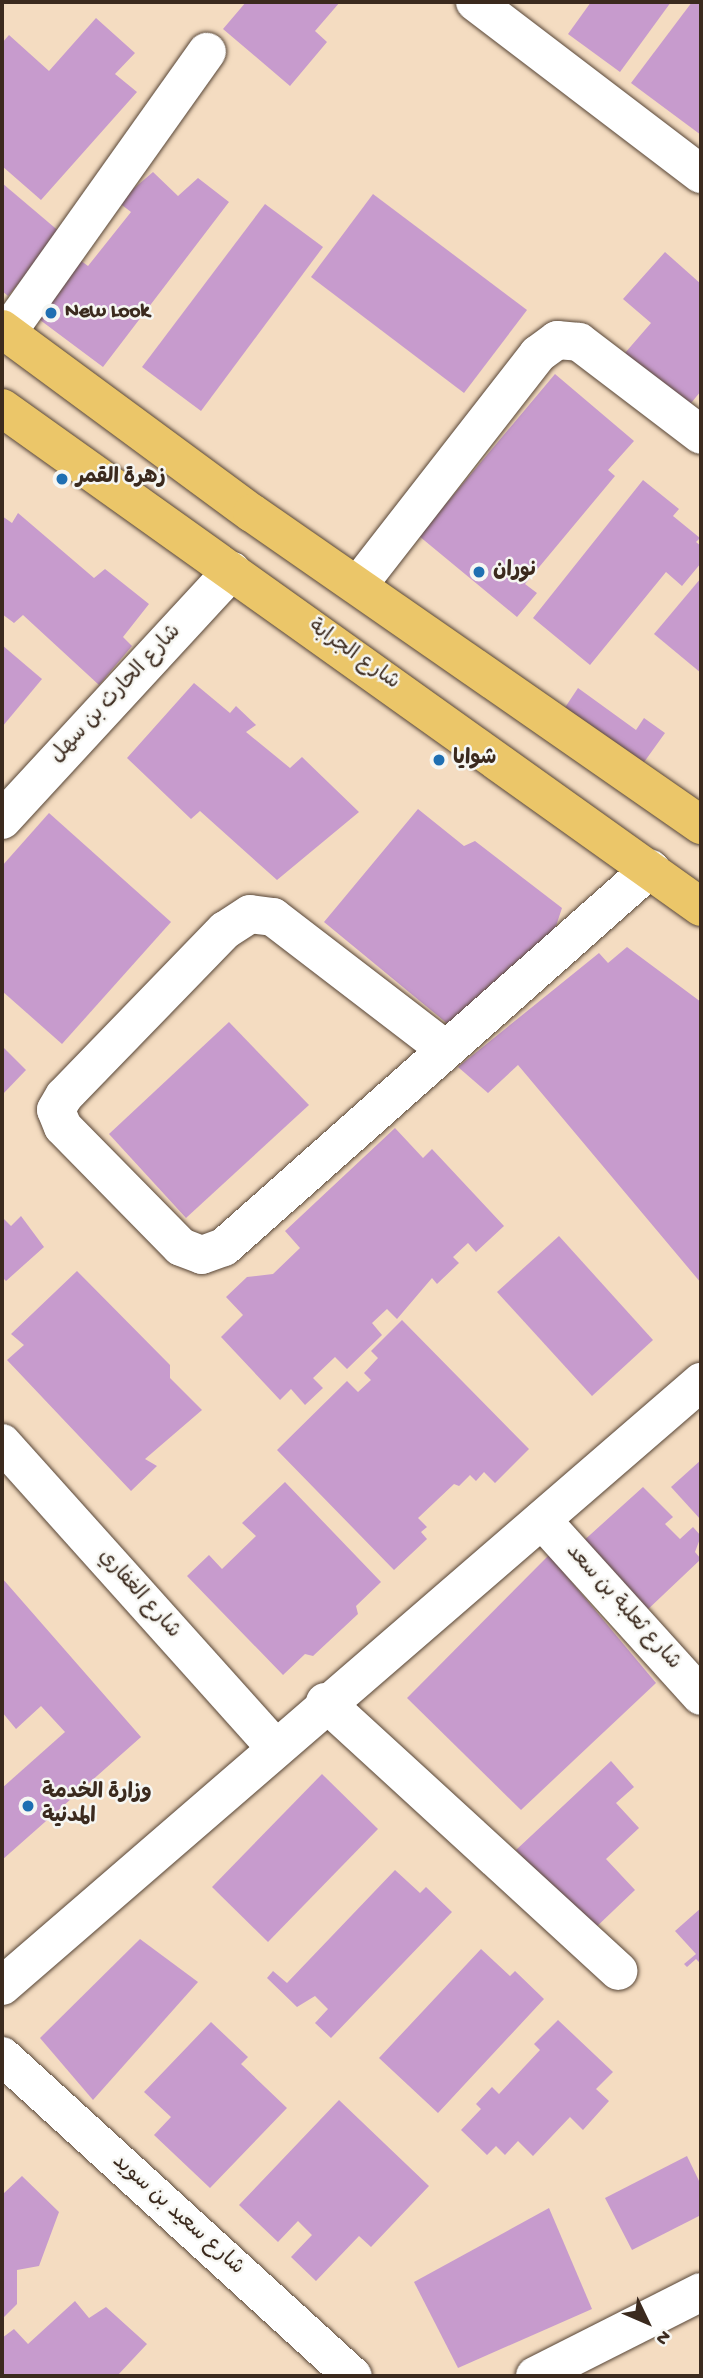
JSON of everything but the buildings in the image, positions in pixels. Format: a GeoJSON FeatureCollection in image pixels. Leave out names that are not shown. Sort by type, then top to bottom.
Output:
{"type":"FeatureCollection","features":[{"type":"Feature","properties":{"kind":"main road"},"geometry":{"type":"LineString","coordinates":[[4,331],[252,513],[359,584],[701,825]]}},
{"type":"Feature","properties":{"kind":"main road","name":"شارع الجرابة"},"geometry":{"type":"LineString","coordinates":[[2,410],[701,907]]}},
{"type":"Feature","properties":{"kind":"street"},"geometry":{"type":"LineString","coordinates":[[475,2],[701,174]]}},
{"type":"Feature","properties":{"kind":"street"},"geometry":{"type":"LineString","coordinates":[[4,331],[207,52]]}},
{"type":"Feature","properties":{"kind":"street"},"geometry":{"type":"LineString","coordinates":[[359,584],[538,354],[557,340],[579,342],[701,435]]}},
{"type":"Feature","properties":{"kind":"street","name":"شارع الحارث بن سهل"},"geometry":{"type":"LineString","coordinates":[[2,820],[232,571]]}},
{"type":"Feature","properties":{"kind":"street"},"geometry":{"type":"LineString","coordinates":[[445,1049],[273,917],[250,914],[225,930],[64,1096],[56,1110],[63,1126],[181,1247],[202,1255],[224,1247],[650,869]]}},
{"type":"Feature","properties":{"kind":"street"},"geometry":{"type":"LineString","coordinates":[[2,1986],[275,1746],[701,1382]]}},
{"type":"Feature","properties":{"kind":"street","name":"شارع الغفاري"},"geometry":{"type":"LineString","coordinates":[[2,1443],[275,1746]]}},
{"type":"Feature","properties":{"kind":"street","name":"شارع ثعلبة بن سعد"},"geometry":{"type":"LineString","coordinates":[[542,1520],[701,1696]]}},
{"type":"Feature","properties":{"kind":"street"},"geometry":{"type":"LineString","coordinates":[[326,1702],[619,1970]]}},
{"type":"Feature","properties":{"kind":"street","name":"شارع سعيد بن سويد"},"geometry":{"type":"LineString","coordinates":[[2,2056],[353,2376]]}},
{"type":"Feature","properties":{"kind":"street"},"geometry":{"type":"LineString","coordinates":[[535,2376],[697,2307]]}},
{"type":"Feature","properties":{"kind":"place","name":"New Look"},"geometry":{"type":"Point","coordinates":[51,313]}},
{"type":"Feature","properties":{"kind":"place","name":"زهرة القمر"},"geometry":{"type":"Point","coordinates":[62,479]}},
{"type":"Feature","properties":{"kind":"place","name":"نوران"},"geometry":{"type":"Point","coordinates":[479,572]}},
{"type":"Feature","properties":{"kind":"place","name":"شوايا"},"geometry":{"type":"Point","coordinates":[439,760]}},
{"type":"Feature","properties":{"kind":"place","name":"وزارة الخدمة المدنية"},"geometry":{"type":"Point","coordinates":[28,1806]}}]}
